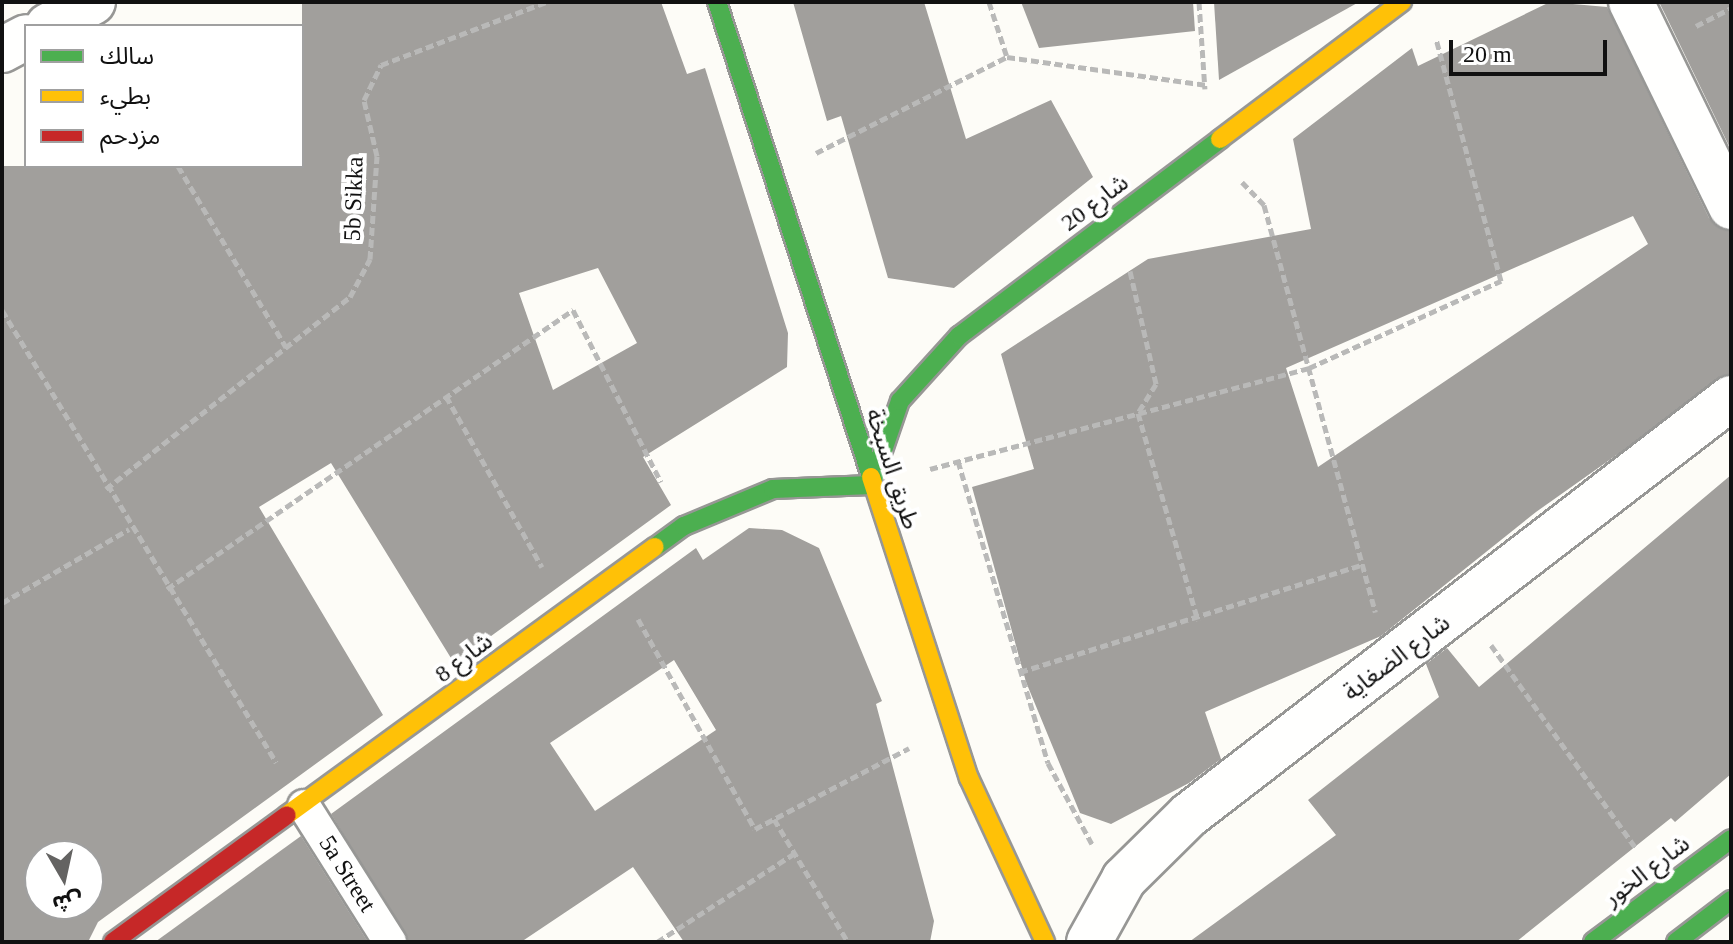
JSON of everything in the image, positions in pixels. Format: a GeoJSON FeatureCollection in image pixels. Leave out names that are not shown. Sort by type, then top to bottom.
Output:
{"type":"FeatureCollection","features":[{"type":"Feature","properties":{"kind":"street"},"geometry":{"type":"LineString","coordinates":[[52,24],[93,2]]}},
{"type":"Feature","properties":{"kind":"street","name":"طريق السبخة"},"geometry":{"type":"LineString","coordinates":[[717,2],[871,485],[979,806],[1045,942]]}},
{"type":"Feature","properties":{"kind":"street","name":"شارع 20"},"geometry":{"type":"LineString","coordinates":[[871,485],[900,401],[926,366],[1117,216],[1402,2]]}},
{"type":"Feature","properties":{"kind":"street"},"geometry":{"type":"LineString","coordinates":[[1631,2],[1731,207]]}},
{"type":"Feature","properties":{"kind":"street"},"geometry":{"type":"LineString","coordinates":[[2,50],[24,38]]}},
{"type":"Feature","properties":{"kind":"street","name":"شارع الضغاية"},"geometry":{"type":"LineString","coordinates":[[1089,942],[1124,879],[1189,815],[1389,665],[1731,398]]}},
{"type":"Feature","properties":{"kind":"street","name":"شارع 8"},"geometry":{"type":"LineString","coordinates":[[113,942],[304,806],[684,526],[773,489],[871,485]]}},
{"type":"Feature","properties":{"kind":"street","name":"شارع الخور"},"geometry":{"type":"LineString","coordinates":[[1593,942],[1731,839]]}},
{"type":"Feature","properties":{"kind":"street"},"geometry":{"type":"LineString","coordinates":[[1676,942],[1731,900]]}},
{"type":"Feature","properties":{"kind":"lane","name":"5a Street"},"geometry":{"type":"LineString","coordinates":[[304,806],[390,942]]}},
{"type":"Feature","properties":{"kind":"path","name":"5b Sikka"},"geometry":{"type":"LineString","coordinates":[[106,489],[350,297],[370,259],[377,156],[364,100],[381,65],[546,2]]}},
{"type":"Feature","properties":{"kind":"path"},"geometry":{"type":"LineString","coordinates":[[989,2],[1007,57]]}},
{"type":"Feature","properties":{"kind":"path"},"geometry":{"type":"LineString","coordinates":[[1199,2],[1209,147],[1264,205],[1389,665]]}},
{"type":"Feature","properties":{"kind":"path"},"geometry":{"type":"LineString","coordinates":[[871,485],[1309,368],[1501,281],[1434,31]]}},
{"type":"Feature","properties":{"kind":"path"},"geometry":{"type":"LineString","coordinates":[[772,175],[1007,57],[1205,85]]}},
{"type":"Feature","properties":{"kind":"path"},"geometry":{"type":"LineString","coordinates":[[179,168],[286,347]]}},
{"type":"Feature","properties":{"kind":"path"},"geometry":{"type":"LineString","coordinates":[[1117,216],[1156,384],[1138,413],[1198,621]]}},
{"type":"Feature","properties":{"kind":"path"},"geometry":{"type":"LineString","coordinates":[[2,310],[129,529],[304,806]]}},
{"type":"Feature","properties":{"kind":"path"},"geometry":{"type":"LineString","coordinates":[[167,589],[573,310],[684,526]]}},
{"type":"Feature","properties":{"kind":"path"},"geometry":{"type":"LineString","coordinates":[[446,396],[549,580],[595,591]]}},
{"type":"Feature","properties":{"kind":"path"},"geometry":{"type":"LineString","coordinates":[[958,461],[1020,672],[1065,801],[1124,879]]}},
{"type":"Feature","properties":{"kind":"path"},"geometry":{"type":"LineString","coordinates":[[2,603],[129,529]]}},
{"type":"Feature","properties":{"kind":"path"},"geometry":{"type":"LineString","coordinates":[[1020,672],[1198,621],[1362,565]]}},
{"type":"Feature","properties":{"kind":"path"},"geometry":{"type":"LineString","coordinates":[[614,576],[755,829],[919,743]]}},
{"type":"Feature","properties":{"kind":"path"},"geometry":{"type":"LineString","coordinates":[[1464,607],[1665,888]]}},
{"type":"Feature","properties":{"kind":"path"},"geometry":{"type":"LineString","coordinates":[[774,819],[848,942]]}},
{"type":"Feature","properties":{"kind":"path"},"geometry":{"type":"LineString","coordinates":[[657,942],[795,853]]}},
{"type":"Feature","properties":{"kind":"building"},"geometry":{"type":"Polygon","coordinates":[[[302,2],[661,2],[687,74],[705,68],[788,333],[787,367],[643,457],[671,505],[454,663],[331,463],[259,507],[383,715],[104,918],[104,840],[24,840],[24,920],[101,920],[88,942],[2,942],[2,166],[304,168],[302,2]],[[598,268],[519,293],[553,390],[637,343],[598,268]]]}},
{"type":"Feature","properties":{"kind":"building"},"geometry":{"type":"Polygon","coordinates":[[[793,2],[924,2],[966,139],[1051,100],[1093,177],[954,288],[888,278],[841,116],[827,121],[793,2]]]}},
{"type":"Feature","properties":{"kind":"building"},"geometry":{"type":"Polygon","coordinates":[[[1021,2],[1193,2],[1195,31],[1039,48],[1021,2]]]}},
{"type":"Feature","properties":{"kind":"building"},"geometry":{"type":"Polygon","coordinates":[[[1214,2],[1359,2],[1219,80],[1214,2]]]}},
{"type":"Feature","properties":{"kind":"building"},"geometry":{"type":"Polygon","coordinates":[[[1550,2],[1607,7],[1709,218],[1731,232],[1731,374],[1536,512],[1381,636],[1205,712],[1221,759],[1189,783],[1111,824],[1080,813],[1026,682],[972,487],[1034,469],[1001,354],[1148,259],[1311,229],[1293,139],[1412,48],[1418,66],[1550,2]],[[1633,216],[1286,368],[1318,467],[1648,244],[1633,216]]]}},
{"type":"Feature","properties":{"kind":"building"},"geometry":{"type":"Polygon","coordinates":[[[1659,2],[1731,2],[1731,150],[1665,14],[1659,2]]]}},
{"type":"Feature","properties":{"kind":"building"},"geometry":{"type":"Polygon","coordinates":[[[1731,475],[1731,774],[1675,822],[1671,818],[1516,942],[1189,942],[1336,835],[1308,800],[1439,697],[1426,664],[1447,648],[1479,687],[1731,475]]]}},
{"type":"Feature","properties":{"kind":"building"},"geometry":{"type":"Polygon","coordinates":[[[749,528],[782,530],[819,548],[882,701],[876,704],[934,921],[930,942],[684,942],[633,867],[521,942],[409,942],[331,814],[696,548],[703,560],[749,528]],[[674,660],[550,743],[595,811],[716,730],[674,660]]]}},
{"type":"Feature","properties":{"kind":"building"},"geometry":{"type":"Polygon","coordinates":[[[301,836],[368,942],[155,942],[301,836]]]}},
{"type":"Feature","properties":{"kind":"traffic: fast"},"geometry":{"type":"LineString","coordinates":[[717,2],[871,477]]}},
{"type":"Feature","properties":{"kind":"traffic: fast"},"geometry":{"type":"LineString","coordinates":[[655,547],[684,526],[773,489],[871,485],[900,401],[959,336],[1220,139]]}},
{"type":"Feature","properties":{"kind":"traffic: fast"},"geometry":{"type":"LineString","coordinates":[[1593,942],[1731,839]]}},
{"type":"Feature","properties":{"kind":"traffic: fast"},"geometry":{"type":"LineString","coordinates":[[1676,942],[1731,900]]}},
{"type":"Feature","properties":{"kind":"traffic: slow"},"geometry":{"type":"LineString","coordinates":[[1220,139],[1402,2]]}},
{"type":"Feature","properties":{"kind":"traffic: slow"},"geometry":{"type":"LineString","coordinates":[[871,477],[969,778],[1045,942]]}},
{"type":"Feature","properties":{"kind":"traffic: slow"},"geometry":{"type":"LineString","coordinates":[[287,815],[655,547]]}},
{"type":"Feature","properties":{"kind":"traffic: jam"},"geometry":{"type":"LineString","coordinates":[[113,942],[287,815]]}}]}
